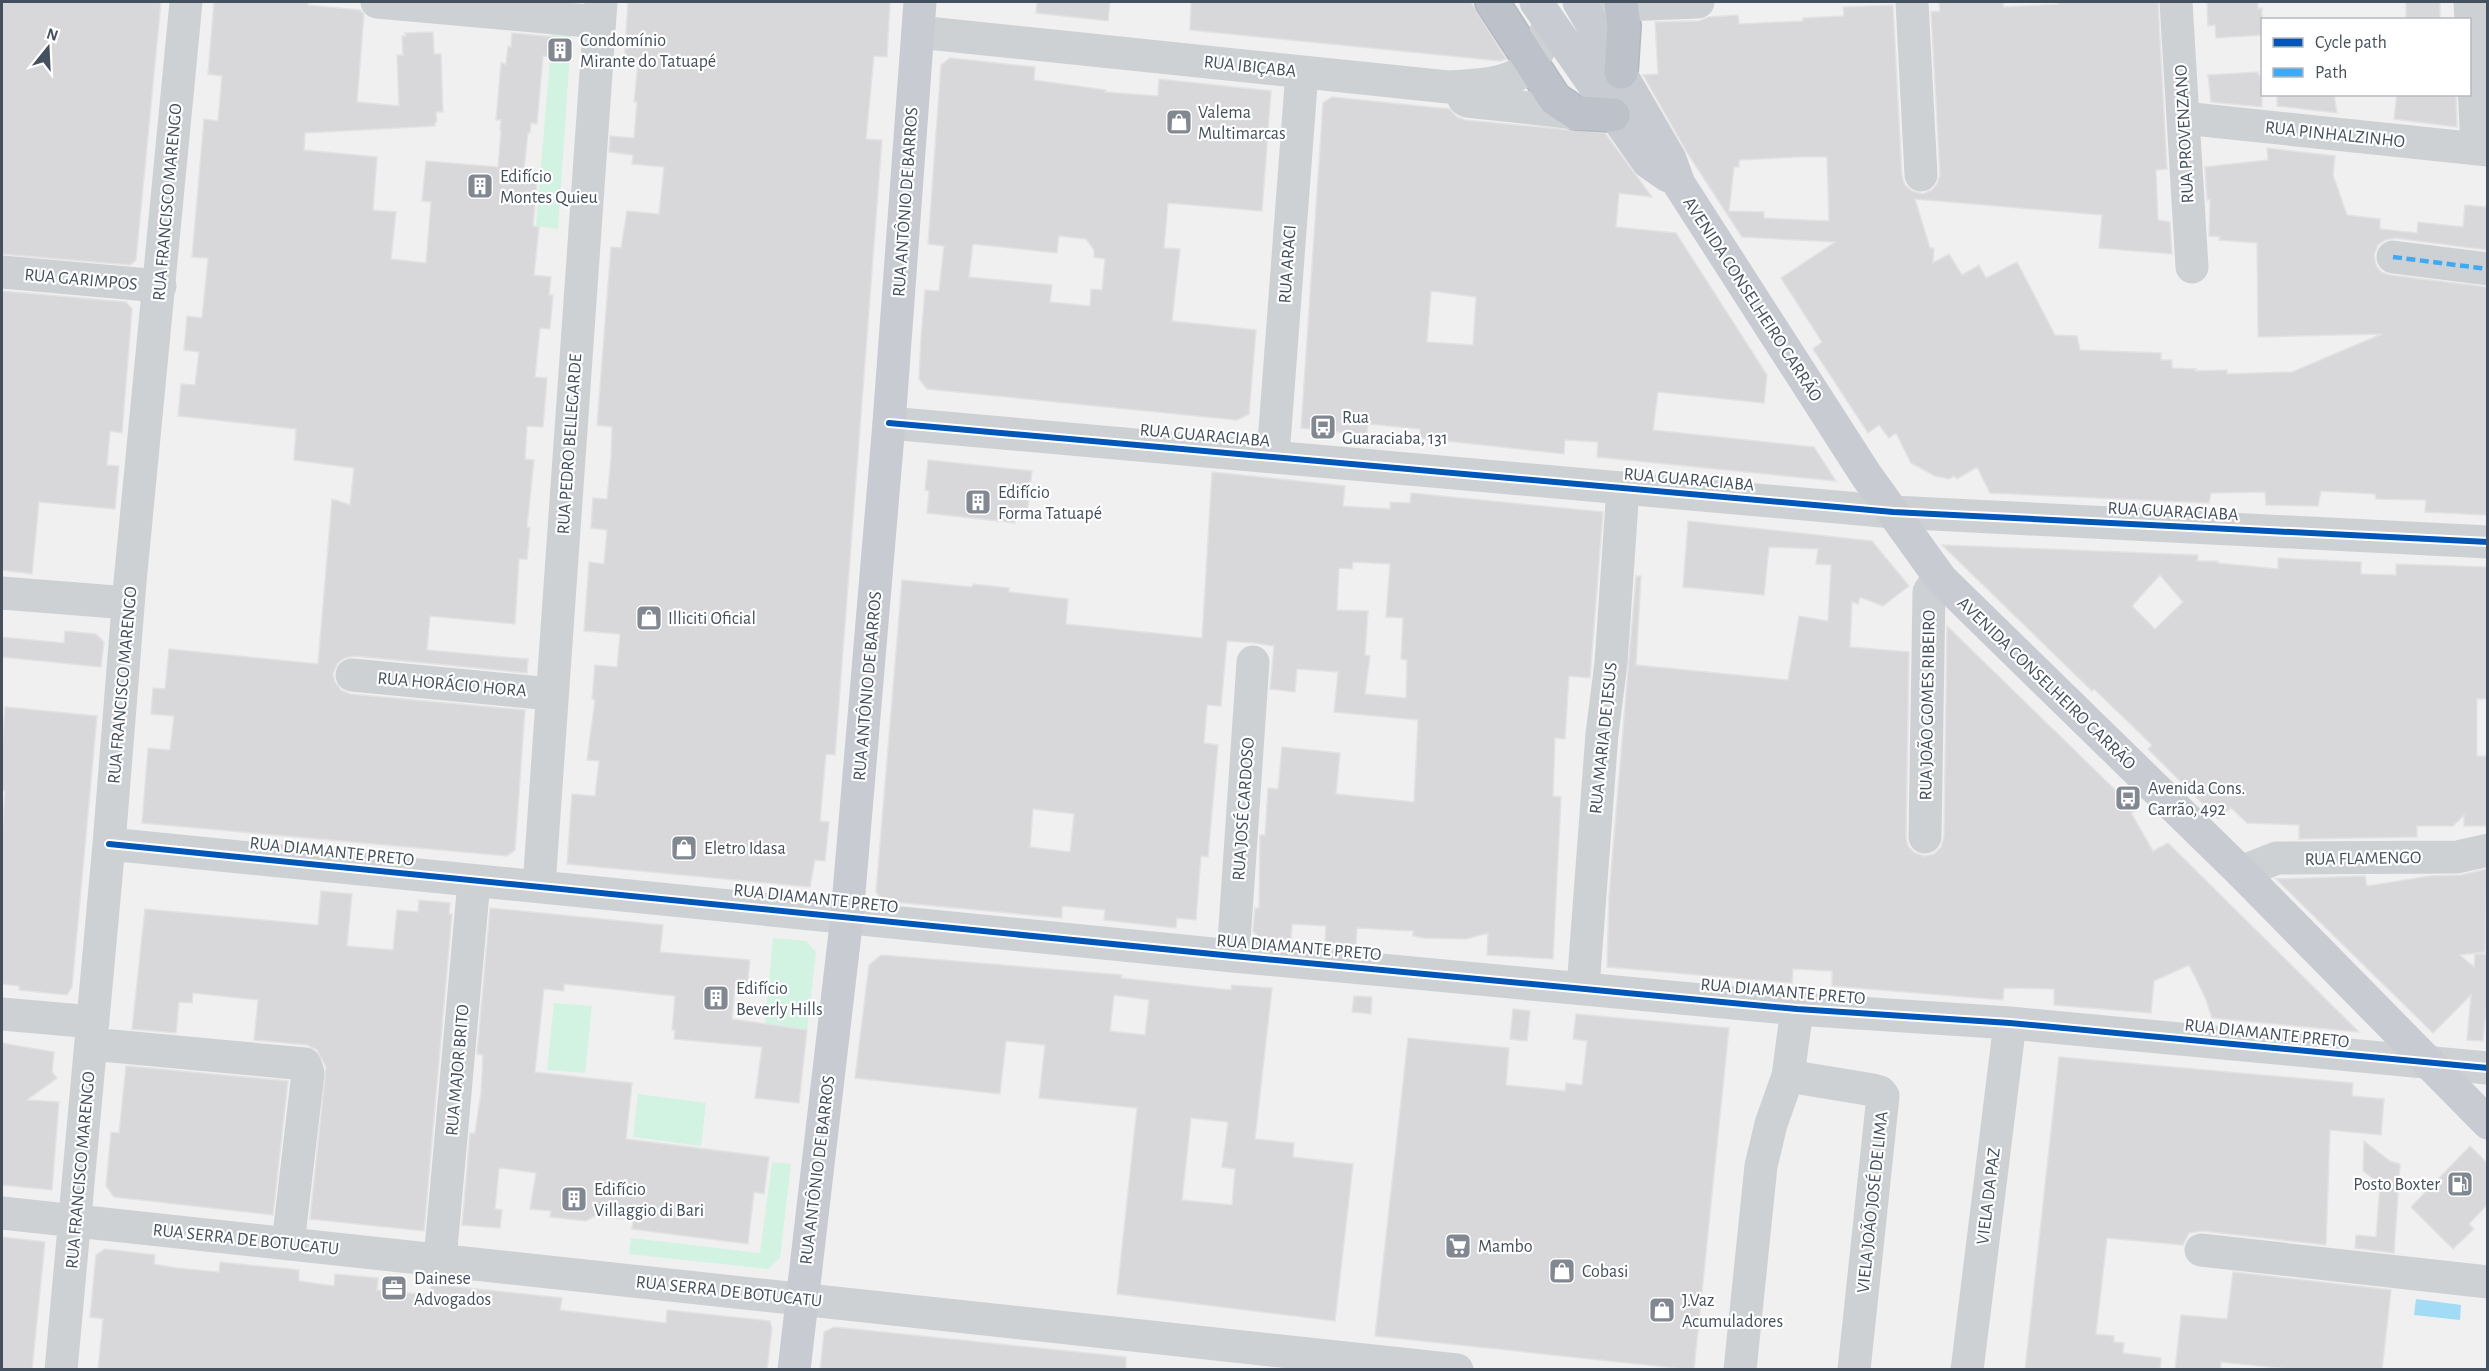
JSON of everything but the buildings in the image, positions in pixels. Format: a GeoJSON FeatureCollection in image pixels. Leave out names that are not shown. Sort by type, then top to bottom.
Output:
{"type":"FeatureCollection","features":[{"type":"Feature","properties":{"kind":"highway"},"geometry":{"type":"LineString","coordinates":[[1492,2],[1555,99],[1576,113],[1613,115]]}},
{"type":"Feature","properties":{"kind":"highway"},"geometry":{"type":"LineString","coordinates":[[1613,3],[1624,26],[1621,72]]}},
{"type":"Feature","properties":{"kind":"main road","name":"AVENIDA CONSELHEIRO CARRÃO"},"geometry":{"type":"LineString","coordinates":[[1579,2],[1670,159],[1679,184],[1866,475],[1940,577],[2241,872],[2487,1123]]}},
{"type":"Feature","properties":{"kind":"main road","name":"AVENIDA CONSELHEIRO CARRÃO"},"geometry":{"type":"LineString","coordinates":[[1542,12],[1648,162],[1679,184]]}},
{"type":"Feature","properties":{"kind":"main road","name":"RUA ANTÔNIO DE BARROS"},"geometry":{"type":"LineString","coordinates":[[794,1370],[848,916],[889,423],[919,17]]}},
{"type":"Feature","properties":{"kind":"street","name":"RUA FRANCISCO MARENGO"},"geometry":{"type":"LineString","coordinates":[[61,1370],[109,844],[128,603],[186,2]]}},
{"type":"Feature","properties":{"kind":"street"},"geometry":{"type":"LineString","coordinates":[[377,2],[600,12]]}},
{"type":"Feature","properties":{"kind":"street"},"geometry":{"type":"LineString","coordinates":[[1613,3],[1698,2]]}},
{"type":"Feature","properties":{"kind":"street"},"geometry":{"type":"LineString","coordinates":[[1912,2],[1921,175]]}},
{"type":"Feature","properties":{"kind":"street","name":"RUA PROVENZANO"},"geometry":{"type":"LineString","coordinates":[[2176,2],[2192,267]]}},
{"type":"Feature","properties":{"kind":"street"},"geometry":{"type":"LineString","coordinates":[[2470,2],[2482,149]]}},
{"type":"Feature","properties":{"kind":"street","name":"RUA PEDRO BELLEGARDE"},"geometry":{"type":"LineString","coordinates":[[539,886],[600,12]]}},
{"type":"Feature","properties":{"kind":"street","name":"RUA IBIÇABA"},"geometry":{"type":"LineString","coordinates":[[919,17],[1302,72],[1448,87],[1500,83],[1521,74],[1544,41],[1542,12]]}},
{"type":"Feature","properties":{"kind":"street","name":"RUA ARACI"},"geometry":{"type":"LineString","coordinates":[[1273,456],[1302,72]]}},
{"type":"Feature","properties":{"kind":"street"},"geometry":{"type":"LineString","coordinates":[[1448,87],[1467,101],[1576,113]]}},
{"type":"Feature","properties":{"kind":"street","name":"RUA PINHALZINHO"},"geometry":{"type":"LineString","coordinates":[[2183,118],[2482,149]]}},
{"type":"Feature","properties":{"kind":"street"},"geometry":{"type":"LineString","coordinates":[[2393,257],[2487,269]]}},
{"type":"Feature","properties":{"kind":"street","name":"RUA GARIMPOS"},"geometry":{"type":"LineString","coordinates":[[2,272],[160,286]]}},
{"type":"Feature","properties":{"kind":"street","name":"RUA GUARACIABA"},"geometry":{"type":"LineString","coordinates":[[889,423],[1893,512],[2487,542]]}},
{"type":"Feature","properties":{"kind":"street","name":"RUA MARIA DE JESUS"},"geometry":{"type":"LineString","coordinates":[[1583,988],[1602,734],[1611,663],[1623,488]]}},
{"type":"Feature","properties":{"kind":"street","name":"RUA JOÃO GOMES RIBEIRO"},"geometry":{"type":"LineString","coordinates":[[1925,837],[1929,592],[1940,577]]}},
{"type":"Feature","properties":{"kind":"street"},"geometry":{"type":"LineString","coordinates":[[2,593],[128,603]]}},
{"type":"Feature","properties":{"kind":"street","name":"RUA JOSÉ CARDOSO"},"geometry":{"type":"LineString","coordinates":[[1233,956],[1253,662]]}},
{"type":"Feature","properties":{"kind":"street","name":"RUA HORÁCIO HORA"},"geometry":{"type":"LineString","coordinates":[[352,675],[551,694]]}},
{"type":"Feature","properties":{"kind":"street","name":"RUA DIAMANTE PRETO"},"geometry":{"type":"LineString","coordinates":[[109,844],[1233,956],[1797,1009],[2010,1023],[2487,1068]]}},
{"type":"Feature","properties":{"kind":"street","name":"RUA FLAMENGO"},"geometry":{"type":"LineString","coordinates":[[2241,872],[2277,858],[2457,857],[2487,850]]}},
{"type":"Feature","properties":{"kind":"street","name":"RUA MAJOR BRITO"},"geometry":{"type":"LineString","coordinates":[[440,1260],[474,881]]}},
{"type":"Feature","properties":{"kind":"street"},"geometry":{"type":"LineString","coordinates":[[1740,1370],[1761,1166],[1771,1124],[1788,1076],[1797,1009]]}},
{"type":"Feature","properties":{"kind":"street"},"geometry":{"type":"LineString","coordinates":[[2,1014],[92,1033],[306,1064],[308,1073],[288,1244]]}},
{"type":"Feature","properties":{"kind":"street","name":"VIELA DA PAZ"},"geometry":{"type":"LineString","coordinates":[[1967,1370],[2010,1023]]}},
{"type":"Feature","properties":{"kind":"street","name":"VIELA JOÃO JOSÉ DE LIMA"},"geometry":{"type":"LineString","coordinates":[[1788,1076],[1873,1090],[1880,1092],[1883,1096],[1854,1370]]}},
{"type":"Feature","properties":{"kind":"street","name":"RUA SERRA DE BOTUCATU"},"geometry":{"type":"LineString","coordinates":[[2,1213],[801,1298],[1298,1361],[1457,1370]]}},
{"type":"Feature","properties":{"kind":"street"},"geometry":{"type":"LineString","coordinates":[[2201,1250],[2487,1282]]}},
{"type":"Feature","properties":{"kind":"green space"},"geometry":{"type":"Polygon","coordinates":[[[553,22],[572,24],[558,229],[536,226],[553,22]]]}},
{"type":"Feature","properties":{"kind":"green space"},"geometry":{"type":"Polygon","coordinates":[[[773,938],[806,941],[816,952],[807,1030],[765,1025],[773,938]]]}},
{"type":"Feature","properties":{"kind":"green space"},"geometry":{"type":"Polygon","coordinates":[[[554,1003],[592,1006],[585,1073],[547,1070],[554,1003]]]}},
{"type":"Feature","properties":{"kind":"green space"},"geometry":{"type":"Polygon","coordinates":[[[638,1094],[706,1103],[701,1146],[633,1137],[638,1094]]]}},
{"type":"Feature","properties":{"kind":"green space"},"geometry":{"type":"Polygon","coordinates":[[[772,1162],[791,1164],[780,1258],[768,1269],[629,1254],[631,1238],[760,1253],[772,1162]]]}},
{"type":"Feature","properties":{"kind":"water"},"geometry":{"type":"Polygon","coordinates":[[[2416,1299],[2461,1305],[2460,1320],[2414,1315],[2416,1299]]]}},
{"type":"Feature","properties":{"kind":"marked path"},"geometry":{"type":"LineString","coordinates":[[2393,257],[2488,269]]}},
{"type":"Feature","properties":{"kind":"cycle path"},"geometry":{"type":"LineString","coordinates":[[889,423],[1893,512],[2488,542]]}},
{"type":"Feature","properties":{"kind":"cycle path"},"geometry":{"type":"LineString","coordinates":[[109,844],[1233,956],[1797,1009],[2010,1023],[2488,1068]]}},
{"type":"Feature","properties":{"kind":"place","name":"Condomínio Mirante do Tatuapé"},"geometry":{"type":"Point","coordinates":[560,50]}},
{"type":"Feature","properties":{"kind":"place","name":"Valema Multimarcas"},"geometry":{"type":"Point","coordinates":[1179,122]}},
{"type":"Feature","properties":{"kind":"place","name":"Edifício Montes Quieu"},"geometry":{"type":"Point","coordinates":[480,186]}},
{"type":"Feature","properties":{"kind":"place","name":"Rua Guaraciaba, 131"},"geometry":{"type":"Point","coordinates":[1323,427]}},
{"type":"Feature","properties":{"kind":"place","name":"Edifício Forma Tatuapé"},"geometry":{"type":"Point","coordinates":[978,502]}},
{"type":"Feature","properties":{"kind":"place","name":"Illiciti Oficial"},"geometry":{"type":"Point","coordinates":[649,618]}},
{"type":"Feature","properties":{"kind":"place","name":"Avenida Cons. Carrão, 492"},"geometry":{"type":"Point","coordinates":[2128,798]}},
{"type":"Feature","properties":{"kind":"place","name":"Eletro Idasa"},"geometry":{"type":"Point","coordinates":[684,848]}},
{"type":"Feature","properties":{"kind":"place","name":"Edifício Beverly Hills"},"geometry":{"type":"Point","coordinates":[716,998]}},
{"type":"Feature","properties":{"kind":"place","name":"Posto Boxter"},"geometry":{"type":"Point","coordinates":[2460,1184]}},
{"type":"Feature","properties":{"kind":"place","name":"Edifício Villaggio di Bari"},"geometry":{"type":"Point","coordinates":[574,1199]}},
{"type":"Feature","properties":{"kind":"place","name":"Mambo"},"geometry":{"type":"Point","coordinates":[1458,1246]}},
{"type":"Feature","properties":{"kind":"place","name":"Cobasi"},"geometry":{"type":"Point","coordinates":[1562,1271]}},
{"type":"Feature","properties":{"kind":"place","name":"Dainese Advogados"},"geometry":{"type":"Point","coordinates":[394,1288]}},
{"type":"Feature","properties":{"kind":"place","name":"J.Vaz Acumuladores"},"geometry":{"type":"Point","coordinates":[1662,1310]}}]}
